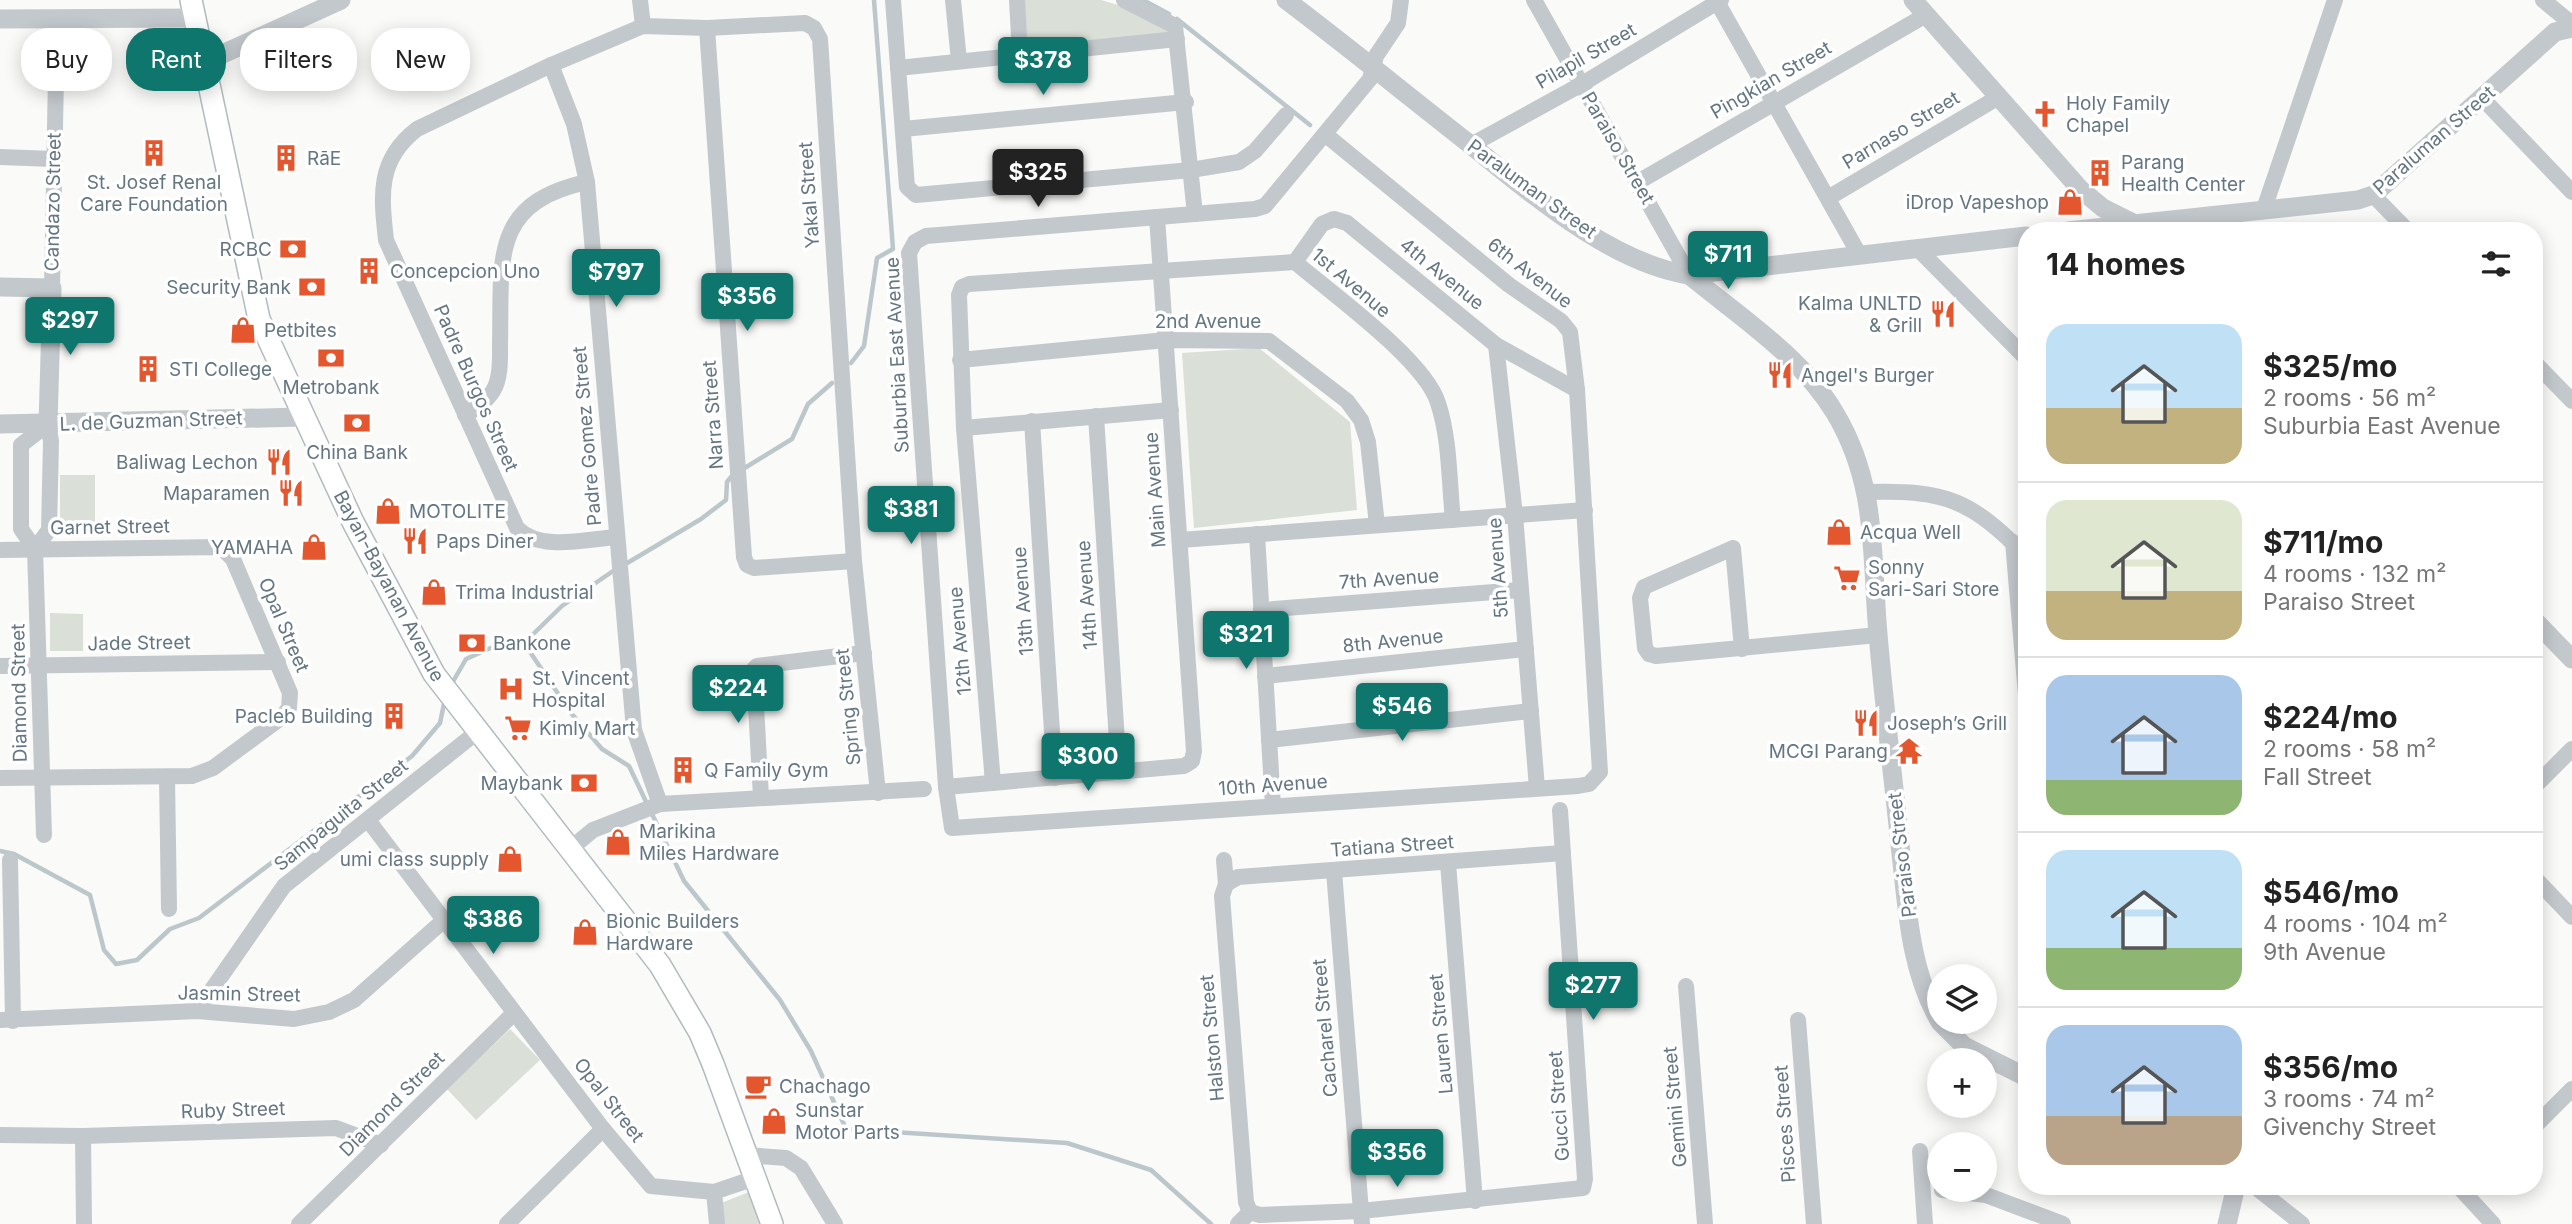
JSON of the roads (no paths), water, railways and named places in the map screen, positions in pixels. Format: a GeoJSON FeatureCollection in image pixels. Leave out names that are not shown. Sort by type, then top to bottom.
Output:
{"type":"FeatureCollection","features":[{"type":"Feature","properties":{"kind":"main road","name":"Bayan-Bayanan Avenue"},"geometry":{"type":"LineString","coordinates":[[193,9],[197,28]]}},
{"type":"Feature","properties":{"kind":"main road","name":"Bayan-Bayanan Avenue"},"geometry":{"type":"LineString","coordinates":[[211,91],[250,290],[259,318],[377,571],[433,674],[660,965],[688,1012],[713,1064],[772,1224]]}},
{"type":"Feature","properties":{"kind":"street"},"geometry":{"type":"LineString","coordinates":[[226,52],[341,0]]}},
{"type":"Feature","properties":{"kind":"street"},"geometry":{"type":"LineString","coordinates":[[640,0],[643,26]]}},
{"type":"Feature","properties":{"kind":"street"},"geometry":{"type":"LineString","coordinates":[[893,0],[907,187],[916,195],[1191,170],[1249,157],[1286,116]]}},
{"type":"Feature","properties":{"kind":"street"},"geometry":{"type":"LineString","coordinates":[[953,0],[959,61]]}},
{"type":"Feature","properties":{"kind":"street"},"geometry":{"type":"LineString","coordinates":[[1017,0],[1020,55]]}},
{"type":"Feature","properties":{"kind":"street"},"geometry":{"type":"LineString","coordinates":[[1124,0],[1173,23],[1186,102],[1195,214]]}},
{"type":"Feature","properties":{"kind":"street","name":"Paraluman Street"},"geometry":{"type":"LineString","coordinates":[[1286,0],[1578,226],[1636,257],[1689,275],[2018,237]]}},
{"type":"Feature","properties":{"kind":"street","name":"Suburbia East Avenue"},"geometry":{"type":"LineString","coordinates":[[952,828],[946,787],[909,253],[915,242],[926,236],[1265,206],[1370,79],[1376,56],[1398,23],[1401,0]]}},
{"type":"Feature","properties":{"kind":"street","name":"Paraiso Street"},"geometry":{"type":"LineString","coordinates":[[1534,0],[1689,275],[1778,348],[1812,383],[1842,427],[1868,492],[1878,635],[1915,953],[1927,994]]}},
{"type":"Feature","properties":{"kind":"street"},"geometry":{"type":"LineString","coordinates":[[1913,0],[1997,98],[2091,200],[2132,222]]}},
{"type":"Feature","properties":{"kind":"street"},"geometry":{"type":"LineString","coordinates":[[2264,209],[2335,0]]}},
{"type":"Feature","properties":{"kind":"street"},"geometry":{"type":"LineString","coordinates":[[2543,0],[2572,26]]}},
{"type":"Feature","properties":{"kind":"street"},"geometry":{"type":"LineString","coordinates":[[1718,1],[1860,256]]}},
{"type":"Feature","properties":{"kind":"street","name":"Pilapil Street"},"geometry":{"type":"LineString","coordinates":[[1471,145],[1582,84],[1718,1]]}},
{"type":"Feature","properties":{"kind":"street"},"geometry":{"type":"LineString","coordinates":[[0,19],[57,21],[193,9]]}},
{"type":"Feature","properties":{"kind":"street","name":"Pingkian Street"},"geometry":{"type":"LineString","coordinates":[[1638,182],[1926,15]]}},
{"type":"Feature","properties":{"kind":"street","name":"Candazo Street"},"geometry":{"type":"LineString","coordinates":[[48,424],[57,21]]}},
{"type":"Feature","properties":{"kind":"street","name":"Yakal Street"},"geometry":{"type":"LineString","coordinates":[[643,26],[707,28],[805,23],[814,28],[821,39],[854,561],[860,617]]}},
{"type":"Feature","properties":{"kind":"street","name":"Padre Burgos Street"},"geometry":{"type":"LineString","coordinates":[[617,537],[541,541],[527,538],[517,528],[386,240],[381,195],[387,167],[403,140],[417,129],[551,65],[643,26]]}},
{"type":"Feature","properties":{"kind":"street","name":"Paraluman Street"},"geometry":{"type":"LineString","coordinates":[[2170,222],[2358,200],[2373,195],[2555,32],[2572,26]]}},
{"type":"Feature","properties":{"kind":"street","name":"Narra Street"},"geometry":{"type":"LineString","coordinates":[[707,28],[744,557],[747,565],[754,568],[854,561]]}},
{"type":"Feature","properties":{"kind":"street"},"geometry":{"type":"LineString","coordinates":[[898,68],[1177,39]]}},
{"type":"Feature","properties":{"kind":"street","name":"Padre Gomez Street"},"geometry":{"type":"LineString","coordinates":[[551,65],[574,124],[587,182],[634,730],[652,807]]}},
{"type":"Feature","properties":{"kind":"street","name":"Parnaso Street"},"geometry":{"type":"LineString","coordinates":[[1828,198],[1997,98]]}},
{"type":"Feature","properties":{"kind":"street"},"geometry":{"type":"LineString","coordinates":[[2482,99],[2572,192]]}},
{"type":"Feature","properties":{"kind":"street"},"geometry":{"type":"LineString","coordinates":[[903,129],[1186,102]]}},
{"type":"Feature","properties":{"kind":"street","name":"6th Avenue"},"geometry":{"type":"LineString","coordinates":[[1326,135],[1509,285],[1561,321],[1570,332],[1577,390],[1601,772],[1596,780]]}},
{"type":"Feature","properties":{"kind":"street"},"geometry":{"type":"LineString","coordinates":[[0,157],[53,159]]}},
{"type":"Feature","properties":{"kind":"street"},"geometry":{"type":"LineString","coordinates":[[465,415],[481,405],[495,389],[499,366],[502,261],[510,230],[527,207],[547,193],[587,182]]}},
{"type":"Feature","properties":{"kind":"street"},"geometry":{"type":"LineString","coordinates":[[2373,195],[2399,222]]}},
{"type":"Feature","properties":{"kind":"street","name":"Main Avenue"},"geometry":{"type":"LineString","coordinates":[[1119,772],[1184,766],[1192,761],[1194,751],[1157,217]]}},
{"type":"Feature","properties":{"kind":"street","name":"4th Avenue"},"geometry":{"type":"LineString","coordinates":[[1294,262],[1322,224],[1334,219],[1346,223],[1496,345],[1577,390]]}},
{"type":"Feature","properties":{"kind":"street"},"geometry":{"type":"LineString","coordinates":[[1919,250],[2018,350]]}},
{"type":"Feature","properties":{"kind":"street","name":"1st Avenue"},"geometry":{"type":"LineString","coordinates":[[962,287],[969,284],[1294,262],[1406,358],[1432,389],[1441,416],[1453,520]]}},
{"type":"Feature","properties":{"kind":"street"},"geometry":{"type":"LineString","coordinates":[[0,287],[52,288]]}},
{"type":"Feature","properties":{"kind":"street","name":"12th Avenue"},"geometry":{"type":"LineString","coordinates":[[962,287],[958,295],[964,428],[993,783]]}},
{"type":"Feature","properties":{"kind":"street","name":"2nd Avenue"},"geometry":{"type":"LineString","coordinates":[[960,360],[1166,340],[1269,341],[1347,401],[1365,431],[1377,525]]}},
{"type":"Feature","properties":{"kind":"street","name":"5th Avenue"},"geometry":{"type":"LineString","coordinates":[[1496,345],[1515,515],[1537,788]]}},
{"type":"Feature","properties":{"kind":"street"},"geometry":{"type":"LineString","coordinates":[[2543,371],[2572,401]]}},
{"type":"Feature","properties":{"kind":"street"},"geometry":{"type":"LineString","coordinates":[[964,428],[1171,410]]}},
{"type":"Feature","properties":{"kind":"street","name":"14th Avenue"},"geometry":{"type":"LineString","coordinates":[[1096,416],[1119,772]]}},
{"type":"Feature","properties":{"kind":"street","name":"L. de Guzman Street"},"geometry":{"type":"LineString","coordinates":[[0,424],[303,417]]}},
{"type":"Feature","properties":{"kind":"street","name":"13th Avenue"},"geometry":{"type":"LineString","coordinates":[[1032,421],[1055,778]]}},
{"type":"Feature","properties":{"kind":"street","name":"Diamond Street"},"geometry":{"type":"LineString","coordinates":[[36,549],[49,530],[51,441],[48,424],[21,445],[21,530],[36,549],[44,835]]}},
{"type":"Feature","properties":{"kind":"street"},"geometry":{"type":"LineString","coordinates":[[1868,492],[1910,491],[1952,499],[1988,519],[2018,548]]}},
{"type":"Feature","properties":{"kind":"street"},"geometry":{"type":"LineString","coordinates":[[1180,540],[1585,510]]}},
{"type":"Feature","properties":{"kind":"street"},"geometry":{"type":"LineString","coordinates":[[1257,534],[1273,806]]}},
{"type":"Feature","properties":{"kind":"street"},"geometry":{"type":"LineString","coordinates":[[2012,542],[2018,608]]}},
{"type":"Feature","properties":{"kind":"street","name":"Garnet Street"},"geometry":{"type":"LineString","coordinates":[[0,550],[221,547]]}},
{"type":"Feature","properties":{"kind":"street","name":"Opal Street"},"geometry":{"type":"LineString","coordinates":[[0,778],[192,776],[213,768],[282,717],[289,708],[290,693],[233,559],[221,547]]}},
{"type":"Feature","properties":{"kind":"street"},"geometry":{"type":"LineString","coordinates":[[1742,649],[1733,548],[1644,587],[1640,598],[1645,648],[1649,654],[1656,656],[1742,649],[1878,635]]}},
{"type":"Feature","properties":{"kind":"street","name":"7th Avenue"},"geometry":{"type":"LineString","coordinates":[[1261,610],[1520,590]]}},
{"type":"Feature","properties":{"kind":"street","name":"Spring Street"},"geometry":{"type":"LineString","coordinates":[[860,617],[878,793]]}},
{"type":"Feature","properties":{"kind":"street"},"geometry":{"type":"LineString","coordinates":[[2543,629],[2572,659]]}},
{"type":"Feature","properties":{"kind":"street","name":"8th Avenue"},"geometry":{"type":"LineString","coordinates":[[1265,676],[1526,649]]}},
{"type":"Feature","properties":{"kind":"street"},"geometry":{"type":"LineString","coordinates":[[761,797],[754,669],[757,666],[864,653]]}},
{"type":"Feature","properties":{"kind":"street","name":"Jade Street"},"geometry":{"type":"LineString","coordinates":[[0,666],[278,662]]}},
{"type":"Feature","properties":{"kind":"street"},"geometry":{"type":"LineString","coordinates":[[1269,740],[1531,711]]}},
{"type":"Feature","properties":{"kind":"street","name":"Sampaguita Street"},"geometry":{"type":"LineString","coordinates":[[197,1012],[284,886],[478,732]]}},
{"type":"Feature","properties":{"kind":"street"},"geometry":{"type":"LineString","coordinates":[[2543,778],[2572,749]]}},
{"type":"Feature","properties":{"kind":"street"},"geometry":{"type":"LineString","coordinates":[[946,787],[1119,772]]}},
{"type":"Feature","properties":{"kind":"street"},"geometry":{"type":"LineString","coordinates":[[167,777],[169,909]]}},
{"type":"Feature","properties":{"kind":"street","name":"10th Avenue"},"geometry":{"type":"LineString","coordinates":[[952,828],[1578,786],[1596,780]]}},
{"type":"Feature","properties":{"kind":"street"},"geometry":{"type":"LineString","coordinates":[[570,849],[593,830],[652,807],[761,797],[924,789]]}},
{"type":"Feature","properties":{"kind":"street","name":"Gucci Street"},"geometry":{"type":"LineString","coordinates":[[1475,1201],[1583,1188],[1585,1180],[1560,810]]}},
{"type":"Feature","properties":{"kind":"street","name":"Opal Street"},"geometry":{"type":"LineString","coordinates":[[368,820],[603,1129],[651,1186],[714,1192],[755,1178]]}},
{"type":"Feature","properties":{"kind":"street","name":"Tatiana Street"},"geometry":{"type":"LineString","coordinates":[[1226,884],[1238,877],[1563,853]]}},
{"type":"Feature","properties":{"kind":"street"},"geometry":{"type":"LineString","coordinates":[[7,1020],[10,860]]}},
{"type":"Feature","properties":{"kind":"street","name":"Halston Street"},"geometry":{"type":"LineString","coordinates":[[1224,860],[1226,884],[1222,896],[1246,1202],[1250,1212]]}},
{"type":"Feature","properties":{"kind":"street","name":"Lauren Street"},"geometry":{"type":"LineString","coordinates":[[1448,863],[1475,1201]]}},
{"type":"Feature","properties":{"kind":"street","name":"Cacharel Street"},"geometry":{"type":"LineString","coordinates":[[1334,871],[1362,1217]]}},
{"type":"Feature","properties":{"kind":"street"},"geometry":{"type":"LineString","coordinates":[[2543,886],[2572,917]]}},
{"type":"Feature","properties":{"kind":"street","name":"Jasmin Street"},"geometry":{"type":"LineString","coordinates":[[7,1020],[197,1012],[294,1019],[329,1012],[354,1000],[443,921]]}},
{"type":"Feature","properties":{"kind":"street","name":"Gemini Street"},"geometry":{"type":"LineString","coordinates":[[1686,986],[1705,1224]]}},
{"type":"Feature","properties":{"kind":"street","name":"Diamond Street"},"geometry":{"type":"LineString","coordinates":[[299,1224],[514,1013]]}},
{"type":"Feature","properties":{"kind":"street","name":"Pisces Street"},"geometry":{"type":"LineString","coordinates":[[1798,1020],[1814,1224]]}},
{"type":"Feature","properties":{"kind":"street","name":"Paraiso Street"},"geometry":{"type":"LineString","coordinates":[[1952,1034],[1964,1046],[2018,1073]]}},
{"type":"Feature","properties":{"kind":"street"},"geometry":{"type":"LineString","coordinates":[[2543,1120],[2569,1099]]}},
{"type":"Feature","properties":{"kind":"street","name":"Ruby Street"},"geometry":{"type":"LineString","coordinates":[[0,1135],[83,1136],[336,1128],[381,1145]]}},
{"type":"Feature","properties":{"kind":"street"},"geometry":{"type":"LineString","coordinates":[[507,1224],[603,1129]]}},
{"type":"Feature","properties":{"kind":"street"},"geometry":{"type":"LineString","coordinates":[[83,1136],[84,1224]]}},
{"type":"Feature","properties":{"kind":"street"},"geometry":{"type":"LineString","coordinates":[[1920,1151],[1927,1169]]}},
{"type":"Feature","properties":{"kind":"street"},"geometry":{"type":"LineString","coordinates":[[747,1155],[786,1158],[801,1168],[835,1224]]}},
{"type":"Feature","properties":{"kind":"street"},"geometry":{"type":"LineString","coordinates":[[714,1192],[717,1224]]}},
{"type":"Feature","properties":{"kind":"street"},"geometry":{"type":"LineString","coordinates":[[2227,1224],[2234,1195]]}},
{"type":"Feature","properties":{"kind":"street"},"geometry":{"type":"LineString","coordinates":[[2265,1195],[2302,1224]]}},
{"type":"Feature","properties":{"kind":"street"},"geometry":{"type":"LineString","coordinates":[[2471,1195],[2493,1224]]}},
{"type":"Feature","properties":{"kind":"street"},"geometry":{"type":"LineString","coordinates":[[1997,1199],[2063,1224]]}},
{"type":"Feature","properties":{"kind":"street"},"geometry":{"type":"LineString","coordinates":[[1238,1224],[1250,1212],[1260,1215],[1362,1217],[1475,1201]]}},
{"type":"Feature","properties":{"kind":"street"},"geometry":{"type":"LineString","coordinates":[[1925,1224],[1931,1202]]}},
{"type":"Feature","properties":{"kind":"waterway"},"geometry":{"type":"LineString","coordinates":[[851,363],[864,346],[877,258],[893,249],[874,0]]}},
{"type":"Feature","properties":{"kind":"waterway"},"geometry":{"type":"LineString","coordinates":[[1143,0],[1169,14]]}},
{"type":"Feature","properties":{"kind":"waterway"},"geometry":{"type":"LineString","coordinates":[[1177,19],[1310,125]]}},
{"type":"Feature","properties":{"kind":"waterway"},"geometry":{"type":"LineString","coordinates":[[743,469],[792,439],[808,404],[832,383]]}},
{"type":"Feature","properties":{"kind":"waterway"},"geometry":{"type":"LineString","coordinates":[[624,565],[701,519],[726,500],[727,482],[731,477]]}},
{"type":"Feature","properties":{"kind":"waterway"},"geometry":{"type":"LineString","coordinates":[[524,643],[562,606],[616,569]]}},
{"type":"Feature","properties":{"kind":"waterway"},"geometry":{"type":"LineString","coordinates":[[451,685],[466,659],[502,643],[524,643],[571,713],[602,749],[629,766],[684,881],[780,1000],[811,1051],[846,1129],[1067,1143],[1151,1170],[1211,1224]]}},
{"type":"Feature","properties":{"kind":"waterway"},"geometry":{"type":"LineString","coordinates":[[0,851],[14,854],[90,895],[104,950],[116,964],[137,960],[170,929],[199,918],[412,756],[440,723],[445,699]]}},
{"type":"Feature","properties":{"kind":"place","name":"Holy Family Chapel"},"geometry":{"type":"Point","coordinates":[2045,114]}},
{"type":"Feature","properties":{"kind":"place","name":"St. Josef Renal Care Foundation"},"geometry":{"type":"Point","coordinates":[154,153]}},
{"type":"Feature","properties":{"kind":"place","name":"RāE"},"geometry":{"type":"Point","coordinates":[286,158]}},
{"type":"Feature","properties":{"kind":"place","name":"Parang Health Center"},"geometry":{"type":"Point","coordinates":[2100,173]}},
{"type":"Feature","properties":{"kind":"place","name":"iDrop Vapeshop"},"geometry":{"type":"Point","coordinates":[2070,202]}},
{"type":"Feature","properties":{"kind":"place","name":"RCBC"},"geometry":{"type":"Point","coordinates":[293,249]}},
{"type":"Feature","properties":{"kind":"place","name":"Concepcion Uno"},"geometry":{"type":"Point","coordinates":[369,271]}},
{"type":"Feature","properties":{"kind":"place","name":"Security Bank"},"geometry":{"type":"Point","coordinates":[312,287]}},
{"type":"Feature","properties":{"kind":"place","name":"Kalma UNLTD & Grill"},"geometry":{"type":"Point","coordinates":[1943,314]}},
{"type":"Feature","properties":{"kind":"place","name":"Petbites"},"geometry":{"type":"Point","coordinates":[243,330]}},
{"type":"Feature","properties":{"kind":"place","name":"Metrobank"},"geometry":{"type":"Point","coordinates":[331,358]}},
{"type":"Feature","properties":{"kind":"place","name":"STI College"},"geometry":{"type":"Point","coordinates":[148,369]}},
{"type":"Feature","properties":{"kind":"place","name":"Angel's Burger"},"geometry":{"type":"Point","coordinates":[1780,375]}},
{"type":"Feature","properties":{"kind":"place","name":"China Bank"},"geometry":{"type":"Point","coordinates":[357,423]}},
{"type":"Feature","properties":{"kind":"place","name":"Baliwag Lechon"},"geometry":{"type":"Point","coordinates":[279,462]}},
{"type":"Feature","properties":{"kind":"place","name":"Maparamen"},"geometry":{"type":"Point","coordinates":[291,493]}},
{"type":"Feature","properties":{"kind":"place","name":"MOTOLITE"},"geometry":{"type":"Point","coordinates":[388,511]}},
{"type":"Feature","properties":{"kind":"place","name":"Acqua Well"},"geometry":{"type":"Point","coordinates":[1839,532]}},
{"type":"Feature","properties":{"kind":"place","name":"Paps Diner"},"geometry":{"type":"Point","coordinates":[415,541]}},
{"type":"Feature","properties":{"kind":"place","name":"YAMAHA"},"geometry":{"type":"Point","coordinates":[314,547]}},
{"type":"Feature","properties":{"kind":"place","name":"Sonny Sari-Sari Store"},"geometry":{"type":"Point","coordinates":[1847,578]}},
{"type":"Feature","properties":{"kind":"place","name":"Trima Industrial"},"geometry":{"type":"Point","coordinates":[434,592]}},
{"type":"Feature","properties":{"kind":"place","name":"Bankone"},"geometry":{"type":"Point","coordinates":[472,643]}},
{"type":"Feature","properties":{"kind":"place","name":"St. Vincent Hospital"},"geometry":{"type":"Point","coordinates":[511,689]}},
{"type":"Feature","properties":{"kind":"place","name":"Pacleb Building"},"geometry":{"type":"Point","coordinates":[394,716]}},
{"type":"Feature","properties":{"kind":"place","name":"Joseph’s Grill"},"geometry":{"type":"Point","coordinates":[1866,723]}},
{"type":"Feature","properties":{"kind":"place","name":"Kimly Mart"},"geometry":{"type":"Point","coordinates":[518,728]}},
{"type":"Feature","properties":{"kind":"place","name":"MCGI Parang"},"geometry":{"type":"Point","coordinates":[1909,751]}},
{"type":"Feature","properties":{"kind":"place","name":"Q Family Gym"},"geometry":{"type":"Point","coordinates":[683,770]}},
{"type":"Feature","properties":{"kind":"place","name":"Maybank"},"geometry":{"type":"Point","coordinates":[584,783]}},
{"type":"Feature","properties":{"kind":"place","name":"Marikina Miles Hardware"},"geometry":{"type":"Point","coordinates":[618,842]}},
{"type":"Feature","properties":{"kind":"place","name":"umi class supply"},"geometry":{"type":"Point","coordinates":[510,859]}},
{"type":"Feature","properties":{"kind":"place","name":"Bionic Builders Hardware"},"geometry":{"type":"Point","coordinates":[585,932]}},
{"type":"Feature","properties":{"kind":"place","name":"Chachago"},"geometry":{"type":"Point","coordinates":[758,1086]}},
{"type":"Feature","properties":{"kind":"place","name":"Sunstar Motor Parts"},"geometry":{"type":"Point","coordinates":[774,1121]}}]}
